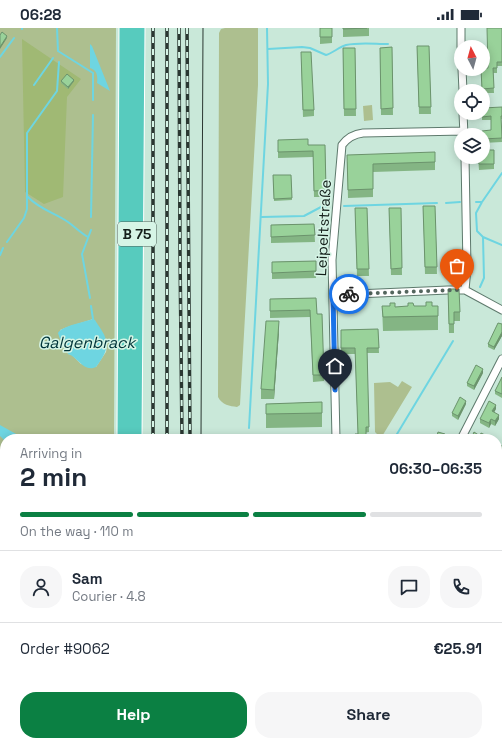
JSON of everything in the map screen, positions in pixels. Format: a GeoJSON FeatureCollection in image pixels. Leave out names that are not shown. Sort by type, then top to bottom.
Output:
{"type":"FeatureCollection","features":[{"type":"Feature","properties":{"kind":"highway","name":"B 75"},"geometry":{"type":"LineString","coordinates":[[124,434],[126,28]]}},
{"type":"Feature","properties":{"kind":"highway","name":"B 75"},"geometry":{"type":"LineString","coordinates":[[135,434],[138,28]]}},
{"type":"Feature","properties":{"kind":"street"},"geometry":{"type":"LineString","coordinates":[[461,28],[462,40]]}},
{"type":"Feature","properties":{"kind":"street","name":"Leipeltstraße"},"geometry":{"type":"LineString","coordinates":[[336,434],[332,260],[342,144],[354,134],[363,133],[454,133]]}},
{"type":"Feature","properties":{"kind":"street"},"geometry":{"type":"LineString","coordinates":[[465,164],[467,268],[465,290]]}},
{"type":"Feature","properties":{"kind":"street"},"geometry":{"type":"LineString","coordinates":[[333,295],[465,290],[502,310]]}},
{"type":"Feature","properties":{"kind":"street"},"geometry":{"type":"LineString","coordinates":[[464,434],[502,359]]}},
{"type":"Feature","properties":{"kind":"green space"},"geometry":{"type":"Polygon","coordinates":[[[0,28],[116,28],[114,434],[0,434],[0,28]],[[93,319],[60,330],[68,354],[72,355],[81,364],[96,367],[106,352],[107,347],[93,319]]]}},
{"type":"Feature","properties":{"kind":"green space"},"geometry":{"type":"Polygon","coordinates":[[[258,28],[258,85],[240,405],[237,407],[229,406],[218,397],[219,33],[221,29],[258,28]]]}},
{"type":"Feature","properties":{"kind":"green space"},"geometry":{"type":"Polygon","coordinates":[[[22,39],[81,79],[67,97],[63,197],[44,204],[25,192],[22,39]]]}},
{"type":"Feature","properties":{"kind":"green space"},"geometry":{"type":"Polygon","coordinates":[[[372,105],[373,120],[364,121],[363,106],[372,105]]]}},
{"type":"Feature","properties":{"kind":"green space"},"geometry":{"type":"Polygon","coordinates":[[[402,381],[412,387],[383,434],[377,434],[375,432],[374,383],[390,382],[398,387],[402,381]]]}},
{"type":"Feature","properties":{"kind":"water"},"geometry":{"type":"Polygon","coordinates":[[[90,44],[110,91],[97,83],[96,74],[94,70],[90,68],[90,44]]]}},
{"type":"Feature","properties":{"kind":"water","name":"Galgenbrack"},"geometry":{"type":"Polygon","coordinates":[[[93,319],[105,336],[106,350],[96,367],[88,368],[68,354],[67,348],[63,345],[63,339],[60,339],[58,333],[68,326],[93,319]]]}},
{"type":"Feature","properties":{"kind":"water"},"geometry":{"type":"Polygon","coordinates":[[[0,425],[16,434],[0,434],[0,425]]]}},
{"type":"Feature","properties":{"kind":"building"},"geometry":{"type":"Polygon","coordinates":[[[320,28],[332,28],[332,37],[320,37],[320,28]]]}},
{"type":"Feature","properties":{"kind":"building"},"geometry":{"type":"Polygon","coordinates":[[[343,28],[367,28],[343,29],[343,28]]]}},
{"type":"Feature","properties":{"kind":"building"},"geometry":{"type":"Polygon","coordinates":[[[487,28],[502,28],[502,62],[497,62],[497,68],[493,68],[494,88],[490,88],[490,84],[482,84],[481,76],[490,76],[490,40],[487,40],[487,28]]]}},
{"type":"Feature","properties":{"kind":"building"},"geometry":{"type":"Polygon","coordinates":[[[2,32],[7,36],[0,47],[0,35],[2,32]]]}},
{"type":"Feature","properties":{"kind":"building"},"geometry":{"type":"Polygon","coordinates":[[[417,46],[429,46],[431,107],[419,107],[417,46]]]}},
{"type":"Feature","properties":{"kind":"building"},"geometry":{"type":"Polygon","coordinates":[[[392,47],[393,108],[381,109],[380,48],[392,47]]]}},
{"type":"Feature","properties":{"kind":"building"},"geometry":{"type":"Polygon","coordinates":[[[343,48],[355,48],[356,109],[344,109],[343,48]]]}},
{"type":"Feature","properties":{"kind":"building"},"geometry":{"type":"Polygon","coordinates":[[[301,52],[311,52],[314,110],[303,110],[301,52]]]}},
{"type":"Feature","properties":{"kind":"building"},"geometry":{"type":"Polygon","coordinates":[[[67,74],[74,80],[68,87],[61,81],[67,74]]]}},
{"type":"Feature","properties":{"kind":"building"},"geometry":{"type":"Polygon","coordinates":[[[502,107],[502,138],[490,139],[490,108],[502,107]]]}},
{"type":"Feature","properties":{"kind":"building"},"geometry":{"type":"Polygon","coordinates":[[[308,139],[308,145],[325,145],[326,190],[314,191],[313,151],[278,152],[278,140],[308,139]]]}},
{"type":"Feature","properties":{"kind":"building"},"geometry":{"type":"Polygon","coordinates":[[[490,150],[494,150],[494,164],[490,164],[490,150]]]}},
{"type":"Feature","properties":{"kind":"building"},"geometry":{"type":"Polygon","coordinates":[[[435,152],[435,162],[373,164],[373,189],[348,190],[347,155],[435,152]]]}},
{"type":"Feature","properties":{"kind":"building"},"geometry":{"type":"Polygon","coordinates":[[[273,175],[291,175],[292,198],[274,199],[273,175]]]}},
{"type":"Feature","properties":{"kind":"building"},"geometry":{"type":"Polygon","coordinates":[[[423,206],[435,206],[437,267],[425,267],[423,206]]]}},
{"type":"Feature","properties":{"kind":"building"},"geometry":{"type":"Polygon","coordinates":[[[355,208],[367,208],[369,269],[357,269],[355,208]]]}},
{"type":"Feature","properties":{"kind":"building"},"geometry":{"type":"Polygon","coordinates":[[[389,208],[401,208],[402,268],[391,269],[389,208]]]}},
{"type":"Feature","properties":{"kind":"building"},"geometry":{"type":"Polygon","coordinates":[[[314,224],[315,235],[271,237],[271,225],[314,224]]]}},
{"type":"Feature","properties":{"kind":"building"},"geometry":{"type":"Polygon","coordinates":[[[316,261],[316,271],[272,273],[272,262],[316,261]]]}},
{"type":"Feature","properties":{"kind":"building"},"geometry":{"type":"Polygon","coordinates":[[[448,289],[459,289],[460,312],[454,312],[454,324],[449,324],[448,289]]]}},
{"type":"Feature","properties":{"kind":"building"},"geometry":{"type":"Polygon","coordinates":[[[316,298],[317,314],[322,314],[324,375],[313,375],[310,310],[270,311],[270,299],[316,298]]]}},
{"type":"Feature","properties":{"kind":"building"},"geometry":{"type":"Polygon","coordinates":[[[426,302],[432,302],[432,306],[438,306],[438,316],[383,317],[382,306],[390,306],[390,303],[395,303],[395,307],[408,306],[408,303],[413,303],[414,306],[426,306],[426,302]]]}},
{"type":"Feature","properties":{"kind":"building"},"geometry":{"type":"Polygon","coordinates":[[[266,321],[279,321],[274,390],[261,389],[266,321]]]}},
{"type":"Feature","properties":{"kind":"building"},"geometry":{"type":"Polygon","coordinates":[[[498,323],[502,324],[502,332],[494,347],[488,344],[498,323]]]}},
{"type":"Feature","properties":{"kind":"building"},"geometry":{"type":"Polygon","coordinates":[[[378,329],[379,348],[367,348],[369,427],[366,427],[366,434],[358,434],[355,348],[341,348],[341,330],[378,329]]]}},
{"type":"Feature","properties":{"kind":"building"},"geometry":{"type":"Polygon","coordinates":[[[476,365],[483,369],[474,386],[467,383],[476,365]]]}},
{"type":"Feature","properties":{"kind":"building"},"geometry":{"type":"Polygon","coordinates":[[[502,377],[502,394],[495,391],[502,377]]]}},
{"type":"Feature","properties":{"kind":"building"},"geometry":{"type":"Polygon","coordinates":[[[460,397],[466,401],[458,416],[452,413],[460,397]]]}},
{"type":"Feature","properties":{"kind":"building"},"geometry":{"type":"Polygon","coordinates":[[[489,401],[496,405],[492,411],[499,415],[495,421],[491,419],[489,423],[480,419],[489,401]]]}},
{"type":"Feature","properties":{"kind":"building"},"geometry":{"type":"Polygon","coordinates":[[[322,402],[322,413],[266,414],[266,404],[322,402]]]}},
{"type":"Feature","properties":{"kind":"waterway"},"geometry":{"type":"LineString","coordinates":[[57,28],[58,51],[93,73],[93,100]]}},
{"type":"Feature","properties":{"kind":"waterway"},"geometry":{"type":"LineString","coordinates":[[249,428],[268,84],[267,28]]}},
{"type":"Feature","properties":{"kind":"waterway"},"geometry":{"type":"LineString","coordinates":[[0,57],[14,38]]}},
{"type":"Feature","properties":{"kind":"waterway"},"geometry":{"type":"LineString","coordinates":[[268,49],[302,47],[310,48],[326,55],[343,46],[351,44],[388,44]]}},
{"type":"Feature","properties":{"kind":"waterway"},"geometry":{"type":"LineString","coordinates":[[34,85],[53,58]]}},
{"type":"Feature","properties":{"kind":"waterway"},"geometry":{"type":"LineString","coordinates":[[7,242],[24,218],[27,209],[27,133],[57,91],[59,62]]}},
{"type":"Feature","properties":{"kind":"waterway"},"geometry":{"type":"LineString","coordinates":[[91,217],[93,115]]}},
{"type":"Feature","properties":{"kind":"waterway"},"geometry":{"type":"LineString","coordinates":[[480,287],[484,278],[483,237],[477,231],[476,213],[502,173]]}},
{"type":"Feature","properties":{"kind":"waterway"},"geometry":{"type":"LineString","coordinates":[[28,197],[37,205],[68,222],[88,237]]}},
{"type":"Feature","properties":{"kind":"waterway"},"geometry":{"type":"LineString","coordinates":[[446,203],[460,202]]}},
{"type":"Feature","properties":{"kind":"waterway"},"geometry":{"type":"LineString","coordinates":[[476,202],[482,202]]}},
{"type":"Feature","properties":{"kind":"waterway"},"geometry":{"type":"LineString","coordinates":[[344,206],[437,203]]}},
{"type":"Feature","properties":{"kind":"waterway"},"geometry":{"type":"LineString","coordinates":[[262,217],[304,216],[321,207],[327,206]]}},
{"type":"Feature","properties":{"kind":"waterway"},"geometry":{"type":"LineString","coordinates":[[90,298],[82,254],[91,230]]}},
{"type":"Feature","properties":{"kind":"waterway"},"geometry":{"type":"LineString","coordinates":[[483,237],[502,245]]}},
{"type":"Feature","properties":{"kind":"waterway"},"geometry":{"type":"LineString","coordinates":[[0,255],[3,248]]}},
{"type":"Feature","properties":{"kind":"waterway"},"geometry":{"type":"LineString","coordinates":[[91,306],[93,319]]}},
{"type":"Feature","properties":{"kind":"waterway"},"geometry":{"type":"LineString","coordinates":[[397,434],[453,341]]}},
{"type":"Feature","properties":{"kind":"tram line"},"geometry":{"type":"LineString","coordinates":[[201,434],[203,28]]}},
{"type":"Feature","properties":{"kind":"railway"},"geometry":{"type":"LineString","coordinates":[[153,28],[153,434]]}},
{"type":"Feature","properties":{"kind":"railway"},"geometry":{"type":"LineString","coordinates":[[167,28],[167,434]]}},
{"type":"Feature","properties":{"kind":"railway"},"geometry":{"type":"LineString","coordinates":[[179,28],[182,434]]}},
{"type":"Feature","properties":{"kind":"railway"},"geometry":{"type":"LineString","coordinates":[[187,28],[190,434]]}},
{"type":"Feature","properties":{"kind":"way so far"},"geometry":{"type":"LineString","coordinates":[[349,294],[457,290]]}},
{"type":"Feature","properties":{"kind":"route"},"geometry":{"type":"LineString","coordinates":[[335,390],[333,295],[349,294]]}}]}
